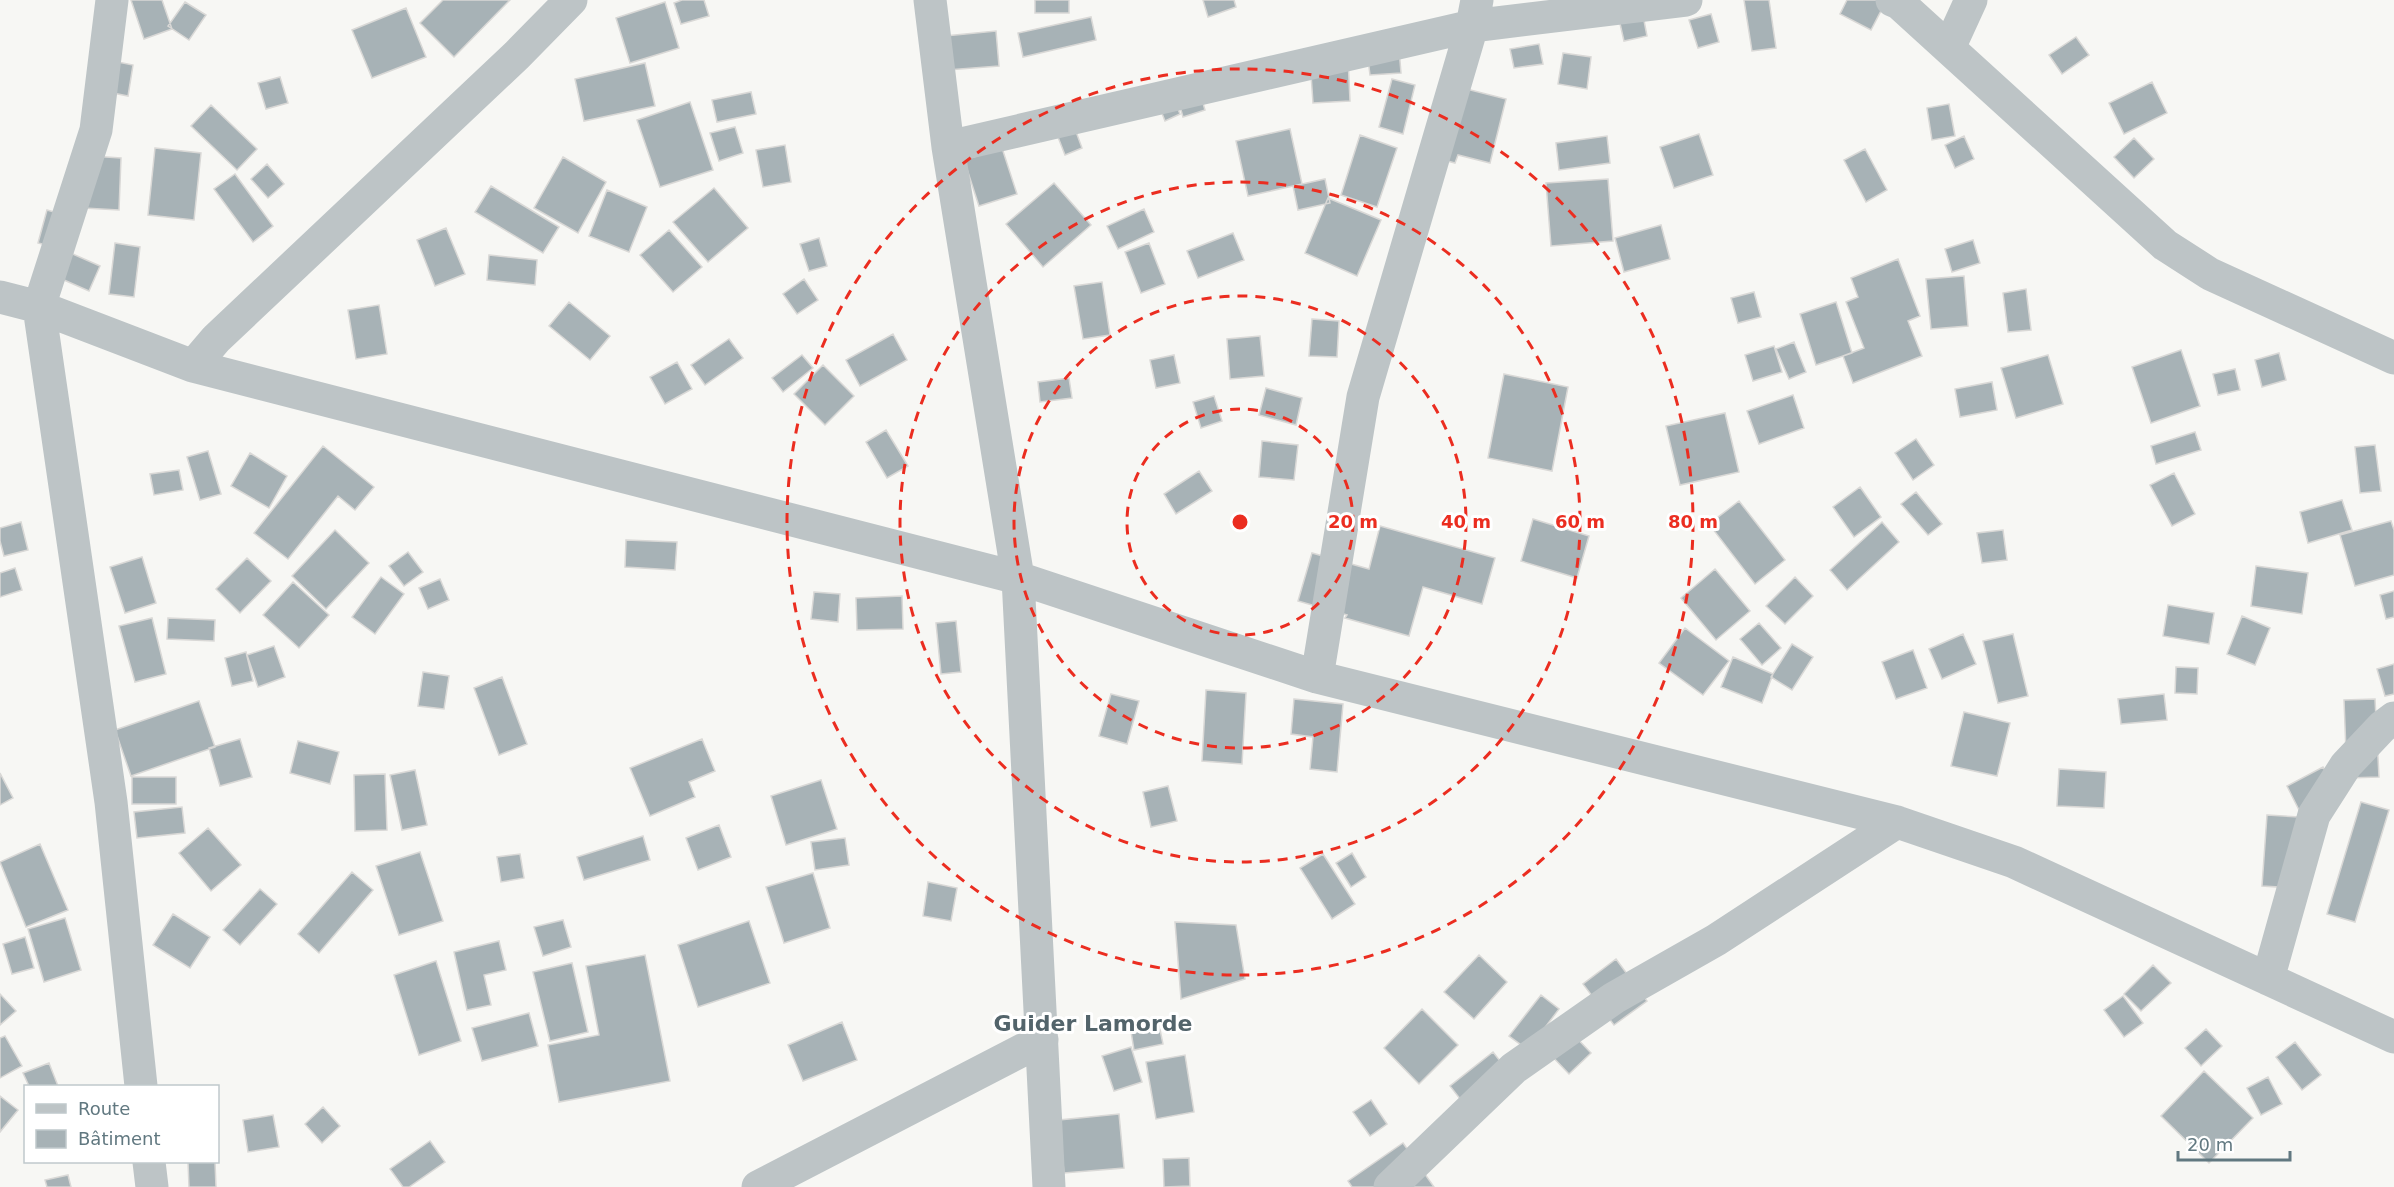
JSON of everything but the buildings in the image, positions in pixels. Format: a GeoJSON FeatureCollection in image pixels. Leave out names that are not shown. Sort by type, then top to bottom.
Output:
{"type":"FeatureCollection","features":[{"type":"Feature","properties":{"kind":"street"},"geometry":{"type":"LineString","coordinates":[[112,0],[96,130],[39,307],[111,802],[141,1085]]}},
{"type":"Feature","properties":{"kind":"street"},"geometry":{"type":"LineString","coordinates":[[193,366],[216,339],[517,55],[571,0]]}},
{"type":"Feature","properties":{"kind":"street"},"geometry":{"type":"LineString","coordinates":[[930,0],[948,147],[1018,578],[1049,1187]]}},
{"type":"Feature","properties":{"kind":"street"},"geometry":{"type":"LineString","coordinates":[[948,147],[1475,13],[1686,0]]}},
{"type":"Feature","properties":{"kind":"street"},"geometry":{"type":"LineString","coordinates":[[1892,0],[1899,3],[2165,245],[2210,274],[2394,358]]}},
{"type":"Feature","properties":{"kind":"street"},"geometry":{"type":"LineString","coordinates":[[1949,48],[1971,0]]}},
{"type":"Feature","properties":{"kind":"street"},"geometry":{"type":"LineString","coordinates":[[1317,677],[1363,397],[1475,13]]}},
{"type":"Feature","properties":{"kind":"street"},"geometry":{"type":"LineString","coordinates":[[0,297],[39,307],[193,366],[1018,578],[1317,677],[1897,822],[2014,862],[2394,1037]]}},
{"type":"Feature","properties":{"kind":"street"},"geometry":{"type":"LineString","coordinates":[[2268,979],[2314,815],[2346,765],[2382,727],[2394,718]]}},
{"type":"Feature","properties":{"kind":"street"},"geometry":{"type":"LineString","coordinates":[[1390,1187],[1514,1068],[1614,998],[1716,940],[1897,822]]}},
{"type":"Feature","properties":{"kind":"street"},"geometry":{"type":"LineString","coordinates":[[758,1187],[1042,1040]]}},
{"type":"Feature","properties":{"kind":"street"},"geometry":{"type":"LineString","coordinates":[[149,1163],[152,1187]]}},
{"type":"Feature","properties":{"kind":"district","name":"Guider Lamorde"},"geometry":{"type":"Point","coordinates":[1093,1023]}}]}
